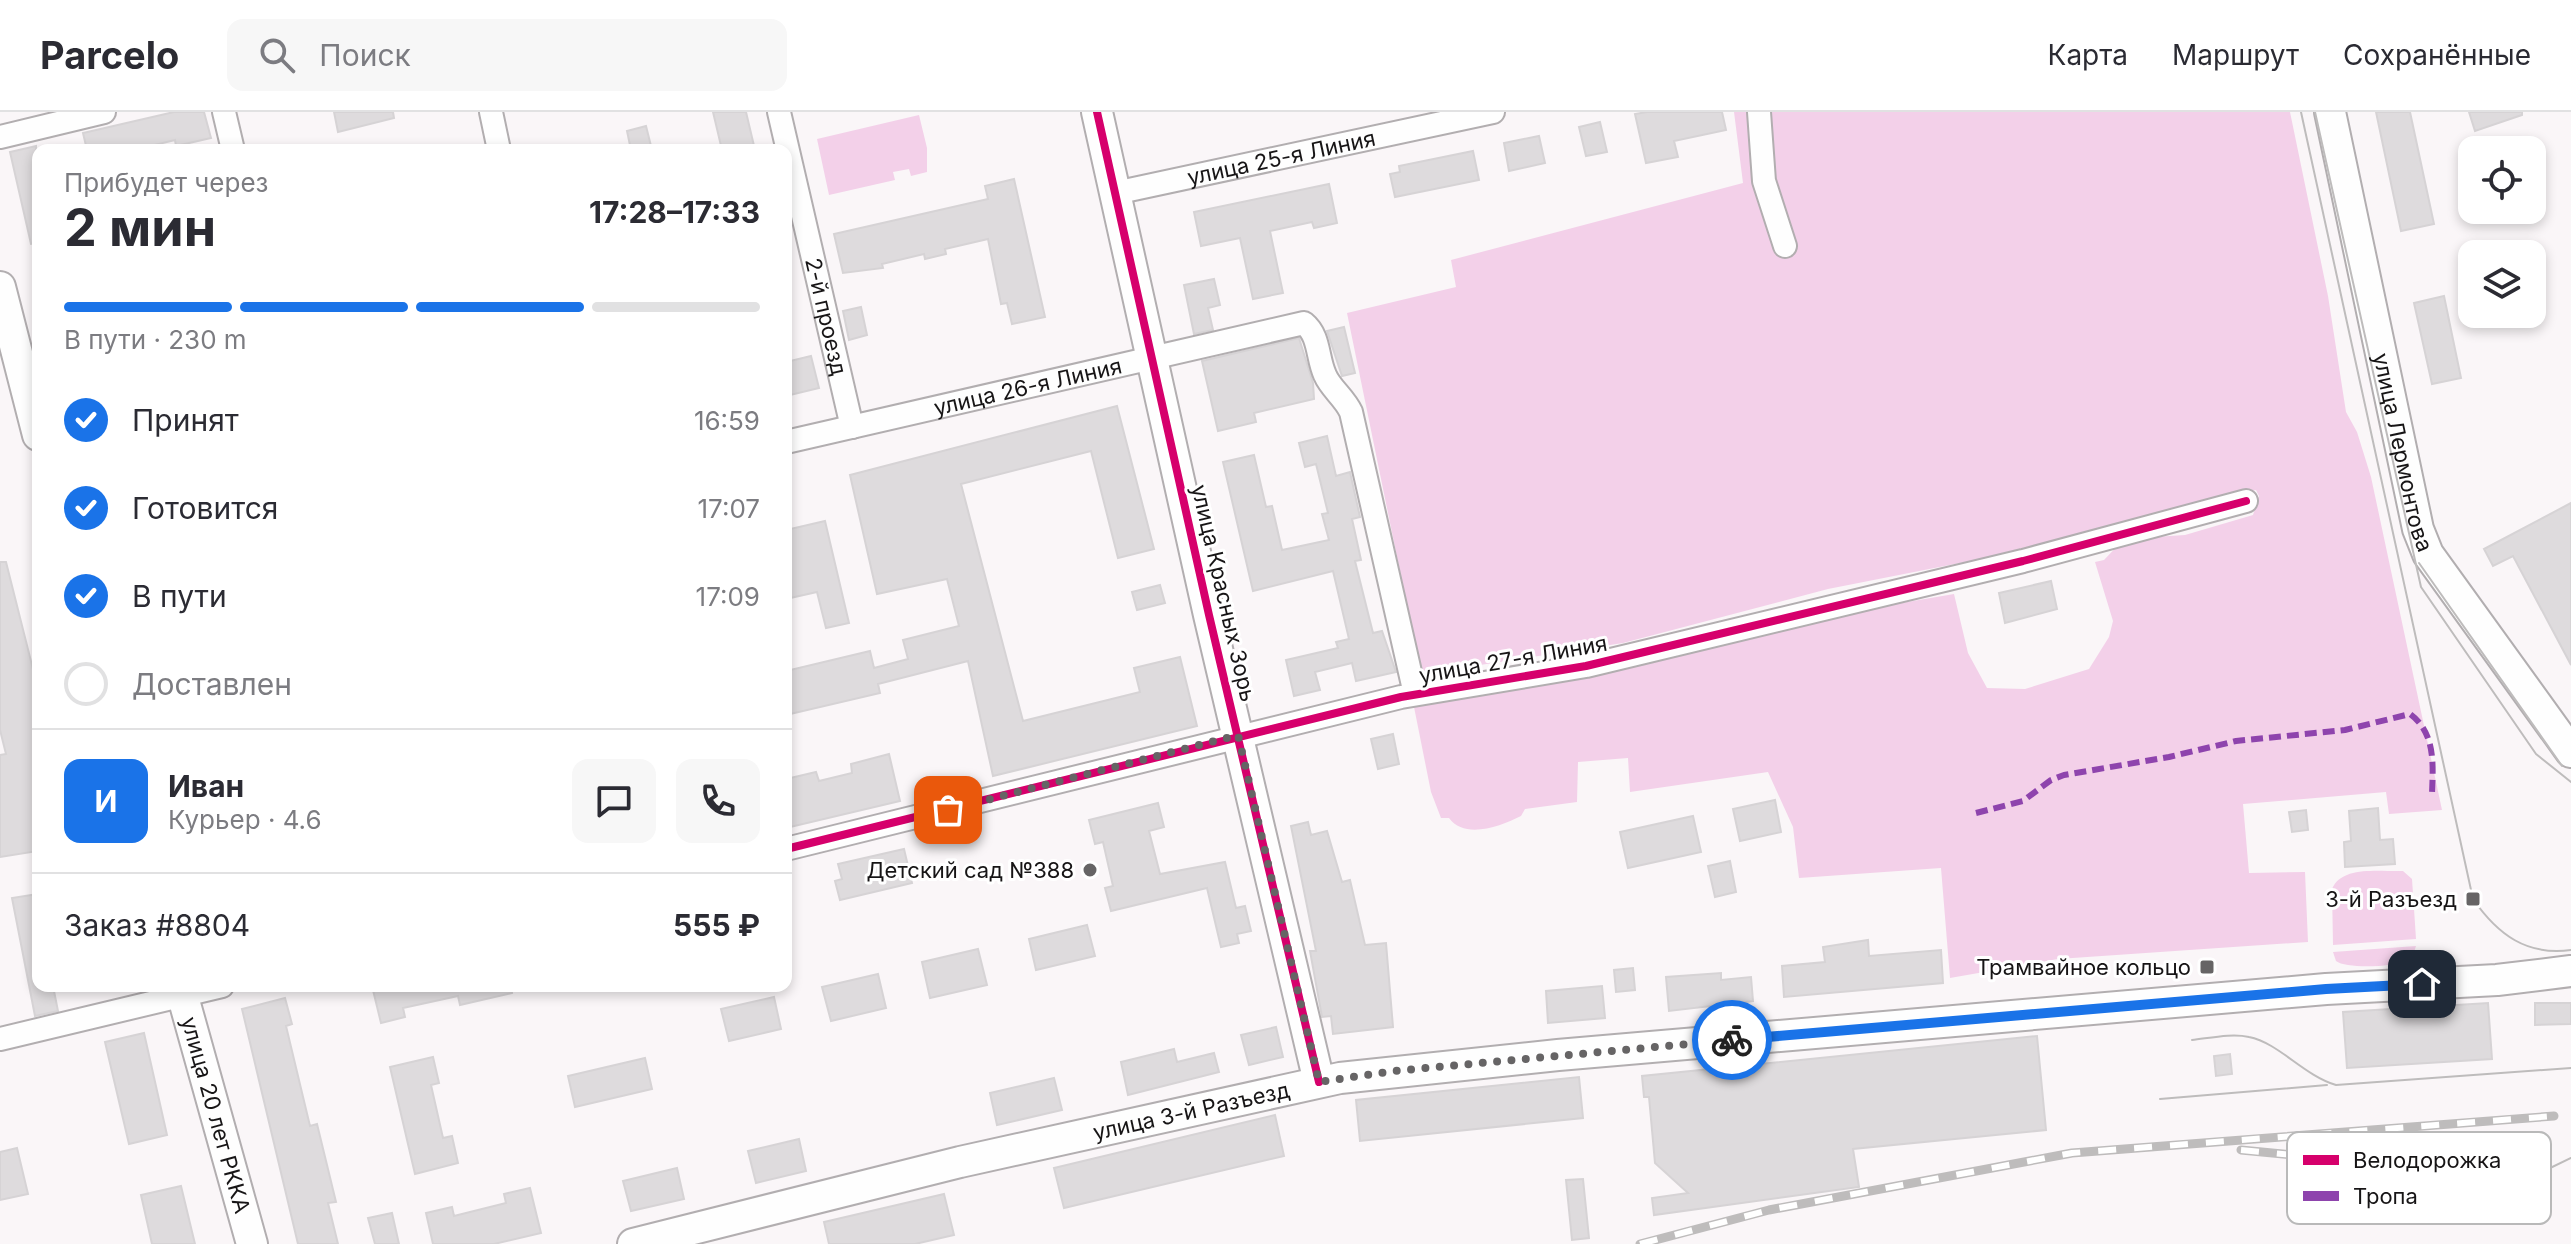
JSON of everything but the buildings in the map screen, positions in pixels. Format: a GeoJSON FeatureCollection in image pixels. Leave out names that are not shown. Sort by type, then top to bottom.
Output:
{"type":"FeatureCollection","features":[{"type":"Feature","properties":{"kind":"main road","name":"улица Красных Зорь"},"geometry":{"type":"LineString","coordinates":[[1097,112],[1319,1082]]}},
{"type":"Feature","properties":{"kind":"main road","name":"улица Лермонтова"},"geometry":{"type":"LineString","coordinates":[[2330,112],[2418,529],[2428,554],[2571,752]]}},
{"type":"Feature","properties":{"kind":"main road"},"geometry":{"type":"LineString","coordinates":[[0,287],[32,412]]}},
{"type":"Feature","properties":{"kind":"main road","name":"улица 3-й Разъезд"},"geometry":{"type":"LineString","coordinates":[[633,1244],[960,1162],[1319,1082],[1558,1055],[2326,989],[2497,980],[2571,971]]}},
{"type":"Feature","properties":{"kind":"main road","name":"улица 20 лет РККА"},"geometry":{"type":"LineString","coordinates":[[182,992],[252,1244]]}},
{"type":"Feature","properties":{"kind":"street"},"geometry":{"type":"LineString","coordinates":[[0,137],[104,112]]}},
{"type":"Feature","properties":{"kind":"street"},"geometry":{"type":"LineString","coordinates":[[224,112],[232,144]]}},
{"type":"Feature","properties":{"kind":"street"},"geometry":{"type":"LineString","coordinates":[[491,112],[498,144]]}},
{"type":"Feature","properties":{"kind":"street","name":"2-й проезд"},"geometry":{"type":"LineString","coordinates":[[779,112],[786,144]]}},
{"type":"Feature","properties":{"kind":"street","name":"улица 25-я Линия"},"geometry":{"type":"LineString","coordinates":[[1115,193],[1493,112]]}},
{"type":"Feature","properties":{"kind":"street"},"geometry":{"type":"LineString","coordinates":[[1759,112],[1764,181],[1785,246]]}},
{"type":"Feature","properties":{"kind":"street","name":"2-й проезд"},"geometry":{"type":"LineString","coordinates":[[792,168],[852,427]]}},
{"type":"Feature","properties":{"kind":"street","name":"улица 26-я Линия"},"geometry":{"type":"LineString","coordinates":[[792,441],[1292,323],[1304,323],[1312,330],[1326,378],[1344,396],[1351,412],[1415,694]]}},
{"type":"Feature","properties":{"kind":"street","name":"улица 27-я Линия"},"geometry":{"type":"LineString","coordinates":[[792,847],[1238,735],[1415,694],[1586,666],[2023,561],[2246,501]]}},
{"type":"Feature","properties":{"kind":"street"},"geometry":{"type":"LineString","coordinates":[[0,1039],[178,992]]}},
{"type":"Feature","properties":{"kind":"shaded area"},"geometry":{"type":"Polygon","coordinates":[[[1734,112],[2290,112],[2328,296],[2346,412],[2357,432],[2371,477],[2442,810],[2389,814],[2386,792],[2243,804],[2249,873],[2305,872],[2308,942],[2058,959],[1950,978],[1941,868],[1799,878],[1793,827],[1768,772],[1630,792],[1628,758],[1578,762],[1577,802],[1525,809],[1521,816],[1484,829],[1464,828],[1449,818],[1441,818],[1431,792],[1413,702],[1837,614],[1954,594],[1968,653],[1987,688],[2025,689],[2089,669],[2109,637],[2113,621],[2095,562],[2104,560],[2124,539],[2185,535],[2253,515],[2259,496],[2256,490],[1975,560],[1828,589],[1623,643],[1421,674],[1347,313],[1456,287],[1451,260],[1743,183],[1734,112]]]}},
{"type":"Feature","properties":{"kind":"shaded area"},"geometry":{"type":"Polygon","coordinates":[[[919,115],[927,148],[927,172],[911,176],[909,169],[893,172],[895,180],[829,195],[817,139],[919,115]]]}},
{"type":"Feature","properties":{"kind":"shaded area"},"geometry":{"type":"Polygon","coordinates":[[[2363,871],[2403,871],[2412,879],[2416,939],[2333,945],[2332,889],[2337,881],[2363,871]]]}},
{"type":"Feature","properties":{"kind":"shaded area"},"geometry":{"type":"Polygon","coordinates":[[[2416,946],[2408,960],[2381,966],[2341,964],[2336,961],[2333,952],[2416,946]]]}},
{"type":"Feature","properties":{"kind":"tram line"},"geometry":{"type":"LineString","coordinates":[[2301,112],[2473,899],[2503,933],[2515,940],[2541,950],[2571,950]]}},
{"type":"Feature","properties":{"kind":"tram line"},"geometry":{"type":"LineString","coordinates":[[2315,112],[2421,587],[2536,754],[2571,782]]}},
{"type":"Feature","properties":{"kind":"tram line"},"geometry":{"type":"LineString","coordinates":[[2419,563],[2562,766]]}},
{"type":"Feature","properties":{"kind":"tram line"},"geometry":{"type":"LineString","coordinates":[[2192,1040],[2221,1036],[2260,1040],[2336,1085],[2571,1068]]}},
{"type":"Feature","properties":{"kind":"tram line"},"geometry":{"type":"LineString","coordinates":[[2160,1099],[2327,1085]]}},
{"type":"Feature","properties":{"kind":"tram line"},"geometry":{"type":"LineString","coordinates":[[2551,1168],[2571,1158]]}},
{"type":"Feature","properties":{"kind":"railway"},"geometry":{"type":"LineString","coordinates":[[2346,1132],[2554,1116]]}},
{"type":"Feature","properties":{"kind":"railway"},"geometry":{"type":"LineString","coordinates":[[1640,1244],[1769,1210],[2072,1153],[2287,1136]]}},
{"type":"Feature","properties":{"kind":"railway"},"geometry":{"type":"LineString","coordinates":[[2241,1150],[2287,1154]]}},
{"type":"Feature","properties":{"kind":"marked path"},"geometry":{"type":"LineString","coordinates":[[1976,813],[2023,801],[2051,780],[2064,775],[2169,757],[2236,741],[2345,730],[2410,714],[2425,730],[2429,740],[2432,794]]}},
{"type":"Feature","properties":{"kind":"cycle path"},"geometry":{"type":"LineString","coordinates":[[1097,112],[1209,615],[1319,1082]]}},
{"type":"Feature","properties":{"kind":"cycle path"},"geometry":{"type":"LineString","coordinates":[[792,848],[1401,697],[1586,666],[2023,561],[2246,501]]}},
{"type":"Feature","properties":{"kind":"way so far"},"geometry":{"type":"LineString","coordinates":[[948,810],[1238,735],[1319,1082],[1394,1071],[1732,1040]]}},
{"type":"Feature","properties":{"kind":"place","name":"Детский сад №388"},"geometry":{"type":"Point","coordinates":[1090,870]}},
{"type":"Feature","properties":{"kind":"place","name":"3-й Разъезд"},"geometry":{"type":"Point","coordinates":[2473,899]}},
{"type":"Feature","properties":{"kind":"place","name":"Трамвайное кольцо"},"geometry":{"type":"Point","coordinates":[2207,967]}},
{"type":"Feature","properties":{"kind":"route"},"geometry":{"type":"LineString","coordinates":[[1732,1040],[2326,989],[2422,984]]}}]}
